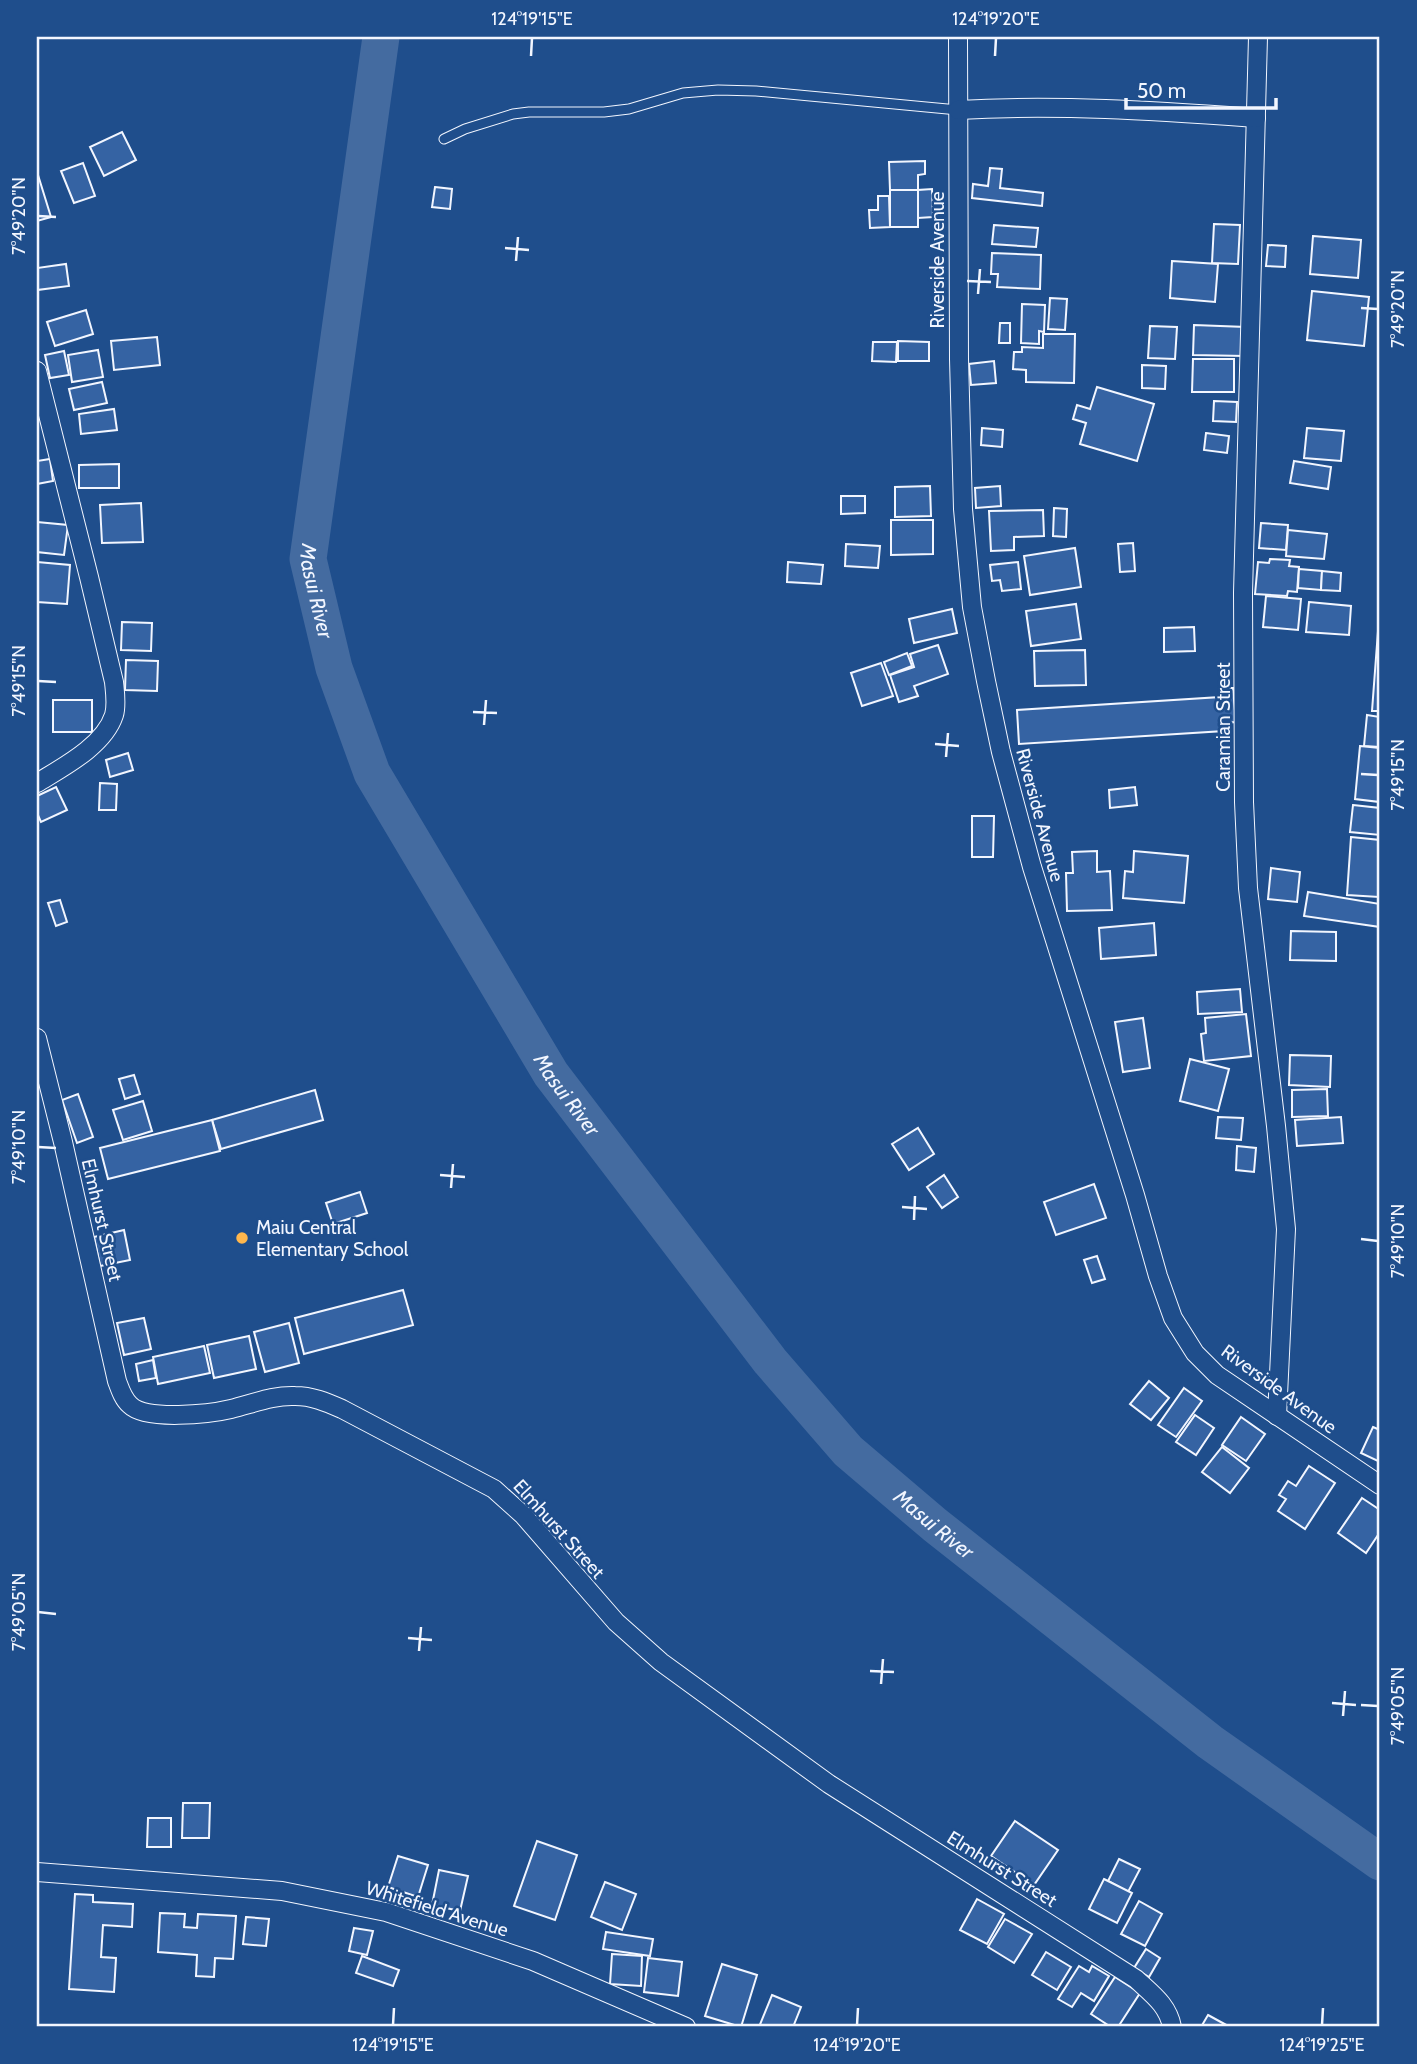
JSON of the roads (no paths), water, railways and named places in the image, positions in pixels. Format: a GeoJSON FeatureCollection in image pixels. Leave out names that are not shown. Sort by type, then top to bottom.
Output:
{"type":"FeatureCollection","features":[{"type":"Feature","properties":{"kind":"street","name":"Riverside Avenue"},"geometry":{"type":"LineString","coordinates":[[958,37],[962,509],[972,607],[1001,752],[1062,968],[1173,1318],[1195,1353],[1217,1375],[1380,1485]]}},
{"type":"Feature","properties":{"kind":"street","name":"Caramian Street"},"geometry":{"type":"LineString","coordinates":[[1258,37],[1244,593],[1244,802],[1248,888],[1286,1230],[1277,1416]]}},
{"type":"Feature","properties":{"kind":"street"},"geometry":{"type":"LineString","coordinates":[[958,110],[1097,107],[1256,118]]}},
{"type":"Feature","properties":{"kind":"street"},"geometry":{"type":"LineString","coordinates":[[37,371],[89,577],[114,682],[115,697],[114,714],[104,734],[78,758],[37,783]]}},
{"type":"Feature","properties":{"kind":"street","name":"Elmhurst Street"},"geometry":{"type":"LineString","coordinates":[[37,1038],[117,1381],[130,1406],[156,1414],[187,1414],[228,1410],[295,1395],[317,1398],[353,1414],[494,1489],[523,1516],[616,1622],[661,1662],[828,1784],[1136,1979],[1161,2001],[1170,2016],[1172,2027]]}},
{"type":"Feature","properties":{"kind":"street","name":"Whitefield Avenue"},"geometry":{"type":"LineString","coordinates":[[37,1872],[282,1891],[386,1912],[533,1961],[686,2027]]}},
{"type":"Feature","properties":{"kind":"lane"},"geometry":{"type":"LineString","coordinates":[[444,139],[465,128],[513,114],[604,112],[629,109],[683,93],[718,90],[756,91],[958,110]]}},
{"type":"Feature","properties":{"kind":"waterway","name":"Masui River"},"geometry":{"type":"LineString","coordinates":[[381,37],[308,559],[334,668],[372,773],[551,1074],[770,1361],[848,1451],[935,1525],[1210,1742],[1380,1862]]}},
{"type":"Feature","properties":{"kind":"place","name":"Maiu Central Elementary School"},"geometry":{"type":"Point","coordinates":[242,1238]}}]}
